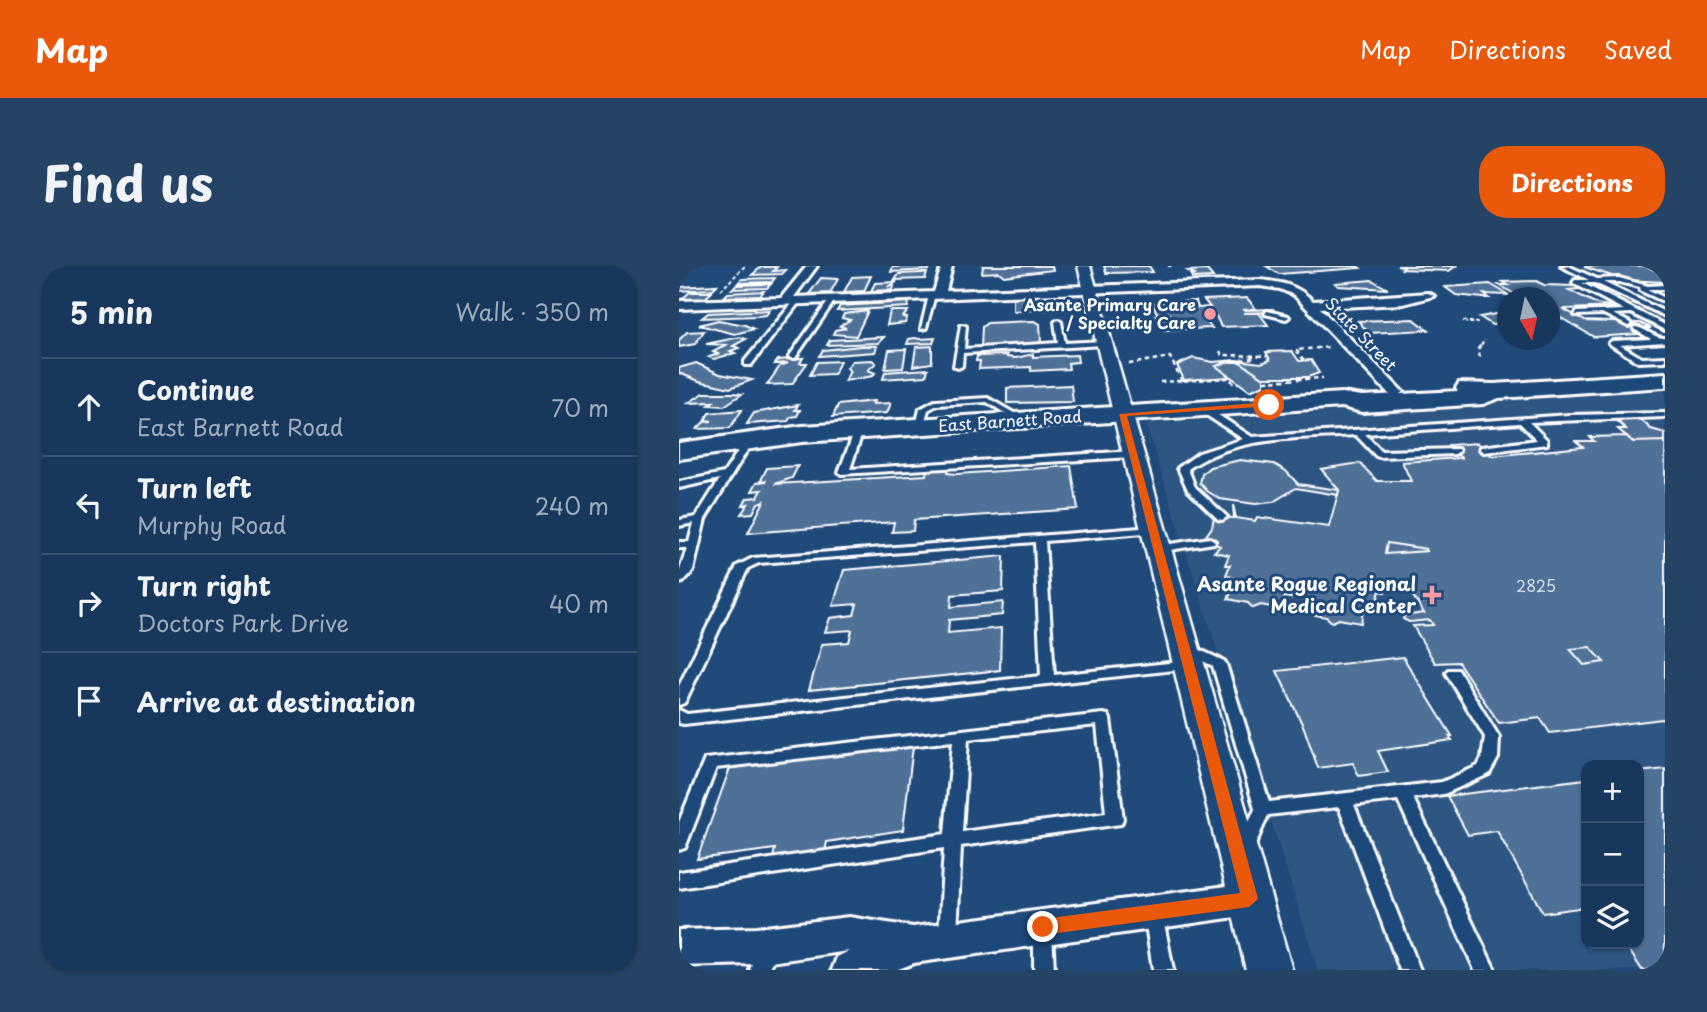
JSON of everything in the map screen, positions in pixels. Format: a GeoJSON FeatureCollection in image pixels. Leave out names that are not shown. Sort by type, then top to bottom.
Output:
{"type":"FeatureCollection","features":[{"type":"Feature","properties":{"kind":"main road","name":"East Barnett Road"},"geometry":{"type":"LineString","coordinates":[[1342,400],[1354,395],[1395,392],[1472,388],[1494,391],[1665,380]]}},
{"type":"Feature","properties":{"kind":"main road","name":"East Barnett Road"},"geometry":{"type":"LineString","coordinates":[[679,451],[750,439],[859,430],[1342,400],[1362,404],[1483,397],[1494,391]]}},
{"type":"Feature","properties":{"kind":"street"},"geometry":{"type":"LineString","coordinates":[[791,301],[812,266]]}},
{"type":"Feature","properties":{"kind":"street"},"geometry":{"type":"LineString","coordinates":[[936,295],[947,266]]}},
{"type":"Feature","properties":{"kind":"street"},"geometry":{"type":"LineString","coordinates":[[1084,266],[1269,970]]}},
{"type":"Feature","properties":{"kind":"street","name":"State Street"},"geometry":{"type":"LineString","coordinates":[[679,305],[1260,283],[1292,289],[1395,392]]}},
{"type":"Feature","properties":{"kind":"street"},"geometry":{"type":"LineString","coordinates":[[1310,305],[1428,296]]}},
{"type":"Feature","properties":{"kind":"street"},"geometry":{"type":"LineString","coordinates":[[851,970],[931,942],[1153,912],[1245,880]]}},
{"type":"Feature","properties":{"kind":"street"},"geometry":{"type":"LineString","coordinates":[[679,948],[763,958],[849,934],[931,942]]}},
{"type":"Feature","properties":{"kind":"lane"},"geometry":{"type":"LineString","coordinates":[[1564,266],[1665,314]]}},
{"type":"Feature","properties":{"kind":"lane"},"geometry":{"type":"LineString","coordinates":[[1649,288],[1619,280],[1576,282],[1632,326],[1662,340]]}},
{"type":"Feature","properties":{"kind":"lane"},"geometry":{"type":"LineString","coordinates":[[1614,290],[1664,288]]}},
{"type":"Feature","properties":{"kind":"lane"},"geometry":{"type":"LineString","coordinates":[[1640,289],[1665,300]]}},
{"type":"Feature","properties":{"kind":"lane"},"geometry":{"type":"LineString","coordinates":[[923,328],[936,295]]}},
{"type":"Feature","properties":{"kind":"lane"},"geometry":{"type":"LineString","coordinates":[[793,357],[832,300]]}},
{"type":"Feature","properties":{"kind":"lane"},"geometry":{"type":"LineString","coordinates":[[1577,314],[1635,300]]}},
{"type":"Feature","properties":{"kind":"lane"},"geometry":{"type":"LineString","coordinates":[[748,363],[791,301]]}},
{"type":"Feature","properties":{"kind":"lane"},"geometry":{"type":"LineString","coordinates":[[1274,304],[1265,311],[1286,317]]}},
{"type":"Feature","properties":{"kind":"lane"},"geometry":{"type":"LineString","coordinates":[[1607,306],[1632,312],[1665,328]]}},
{"type":"Feature","properties":{"kind":"lane"},"geometry":{"type":"LineString","coordinates":[[1607,306],[1619,312],[1632,312]]}},
{"type":"Feature","properties":{"kind":"lane"},"geometry":{"type":"LineString","coordinates":[[1058,322],[1062,345]]}},
{"type":"Feature","properties":{"kind":"lane"},"geometry":{"type":"LineString","coordinates":[[958,366],[963,326]]}},
{"type":"Feature","properties":{"kind":"lane"},"geometry":{"type":"LineString","coordinates":[[1662,340],[1612,343],[1641,360],[1665,359]]}},
{"type":"Feature","properties":{"kind":"lane"},"geometry":{"type":"LineString","coordinates":[[960,351],[1104,343]]}},
{"type":"Feature","properties":{"kind":"lane"},"geometry":{"type":"LineString","coordinates":[[1203,409],[1250,440]]}},
{"type":"Feature","properties":{"kind":"lane"},"geometry":{"type":"LineString","coordinates":[[1222,517],[1191,488],[1183,468],[1202,455],[1250,440],[1522,420],[1662,414]]}},
{"type":"Feature","properties":{"kind":"lane"},"geometry":{"type":"LineString","coordinates":[[1483,449],[1543,442],[1522,420]]}},
{"type":"Feature","properties":{"kind":"lane"},"geometry":{"type":"LineString","coordinates":[[859,430],[844,472],[1133,454]]}},
{"type":"Feature","properties":{"kind":"lane"},"geometry":{"type":"LineString","coordinates":[[1357,432],[1379,454],[1455,451]]}},
{"type":"Feature","properties":{"kind":"lane"},"geometry":{"type":"LineString","coordinates":[[679,580],[687,571],[684,559],[693,545],[700,520],[750,439]]}},
{"type":"Feature","properties":{"kind":"lane"},"geometry":{"type":"LineString","coordinates":[[679,485],[728,475]]}},
{"type":"Feature","properties":{"kind":"lane"},"geometry":{"type":"LineString","coordinates":[[679,523],[700,520]]}},
{"type":"Feature","properties":{"kind":"lane"},"geometry":{"type":"LineString","coordinates":[[1040,539],[1048,680]]}},
{"type":"Feature","properties":{"kind":"lane"},"geometry":{"type":"LineString","coordinates":[[679,700],[743,566],[757,560],[1040,539],[1210,541]]}},
{"type":"Feature","properties":{"kind":"lane"},"geometry":{"type":"LineString","coordinates":[[679,545],[693,545]]}},
{"type":"Feature","properties":{"kind":"lane"},"geometry":{"type":"LineString","coordinates":[[679,715],[684,719],[1048,680],[1185,656],[1219,664],[1263,808],[1245,880]]}},
{"type":"Feature","properties":{"kind":"lane"},"geometry":{"type":"LineString","coordinates":[[1263,808],[1444,788],[1484,770],[1490,758],[1492,737],[1453,673]]}},
{"type":"Feature","properties":{"kind":"lane"},"geometry":{"type":"LineString","coordinates":[[679,842],[710,763],[1103,719],[1115,818],[679,880]]}},
{"type":"Feature","properties":{"kind":"lane"},"geometry":{"type":"LineString","coordinates":[[931,942],[953,840],[961,734]]}},
{"type":"Feature","properties":{"kind":"lane"},"geometry":{"type":"LineString","coordinates":[[1402,792],[1485,970]]}},
{"type":"Feature","properties":{"kind":"lane"},"geometry":{"type":"LineString","coordinates":[[1344,799],[1410,970]]}},
{"type":"Feature","properties":{"kind":"lane"},"geometry":{"type":"LineString","coordinates":[[1153,912],[1163,970]]}},
{"type":"Feature","properties":{"kind":"lane"},"geometry":{"type":"LineString","coordinates":[[1043,927],[1044,970]]}},
{"type":"Feature","properties":{"kind":"path"},"geometry":{"type":"LineString","coordinates":[[705,305],[745,266]]}},
{"type":"Feature","properties":{"kind":"path"},"geometry":{"type":"LineString","coordinates":[[1168,266],[1173,266]]}},
{"type":"Feature","properties":{"kind":"path"},"geometry":{"type":"LineString","coordinates":[[1465,322],[1484,321]]}},
{"type":"Feature","properties":{"kind":"path"},"geometry":{"type":"LineString","coordinates":[[1480,357],[1478,349],[1485,340]]}},
{"type":"Feature","properties":{"kind":"path"},"geometry":{"type":"LineString","coordinates":[[1304,360],[1296,350],[1332,347]]}},
{"type":"Feature","properties":{"kind":"path"},"geometry":{"type":"LineString","coordinates":[[1220,351],[1222,355],[1269,356]]}},
{"type":"Feature","properties":{"kind":"path"},"geometry":{"type":"LineString","coordinates":[[1241,360],[1258,356]]}},
{"type":"Feature","properties":{"kind":"path"},"geometry":{"type":"LineString","coordinates":[[1138,363],[1170,357],[1182,381]]}},
{"type":"Feature","properties":{"kind":"path"},"geometry":{"type":"LineString","coordinates":[[1265,381],[1323,377]]}},
{"type":"Feature","properties":{"kind":"path"},"geometry":{"type":"LineString","coordinates":[[1160,382],[1230,379],[1233,383],[1238,383]]}},
{"type":"Feature","properties":{"kind":"shaded area","name":"Asante Rogue Regional Medical Center"},"geometry":{"type":"Polygon","coordinates":[[[1665,391],[1665,970],[1318,970],[1146,424],[1665,391]]]}},
{"type":"Feature","properties":{"kind":"building"},"geometry":{"type":"Polygon","coordinates":[[[930,266],[929,270],[891,272],[893,267],[930,266]]]}},
{"type":"Feature","properties":{"kind":"building"},"geometry":{"type":"Polygon","coordinates":[[[983,266],[1052,266],[1053,270],[1004,276],[999,272],[982,273],[983,266]]]}},
{"type":"Feature","properties":{"kind":"building"},"geometry":{"type":"Polygon","coordinates":[[[1104,266],[1149,266],[1153,272],[1106,273],[1104,266]]]}},
{"type":"Feature","properties":{"kind":"building"},"geometry":{"type":"Polygon","coordinates":[[[1266,266],[1357,266],[1360,268],[1279,274],[1266,266]]]}},
{"type":"Feature","properties":{"kind":"building"},"geometry":{"type":"Polygon","coordinates":[[[1397,266],[1456,266],[1449,271],[1402,269],[1404,267],[1397,266]]]}},
{"type":"Feature","properties":{"kind":"building"},"geometry":{"type":"Polygon","coordinates":[[[1645,266],[1665,274],[1665,282],[1624,280],[1584,267],[1645,266]]]}},
{"type":"Feature","properties":{"kind":"building"},"geometry":{"type":"Polygon","coordinates":[[[761,267],[777,267],[773,271],[786,270],[782,274],[752,275],[761,267]]]}},
{"type":"Feature","properties":{"kind":"building"},"geometry":{"type":"Polygon","coordinates":[[[1207,270],[1213,277],[1192,278],[1191,275],[1196,275],[1188,271],[1207,270]]]}},
{"type":"Feature","properties":{"kind":"building"},"geometry":{"type":"Polygon","coordinates":[[[927,273],[925,279],[895,280],[899,274],[927,273]]]}},
{"type":"Feature","properties":{"kind":"building"},"geometry":{"type":"Polygon","coordinates":[[[871,276],[864,291],[844,292],[852,277],[871,276]]]}},
{"type":"Feature","properties":{"kind":"building"},"geometry":{"type":"Polygon","coordinates":[[[775,278],[772,282],[738,283],[742,279],[775,278]]]}},
{"type":"Feature","properties":{"kind":"building"},"geometry":{"type":"Polygon","coordinates":[[[821,278],[838,279],[830,293],[809,294],[821,278]]]}},
{"type":"Feature","properties":{"kind":"building"},"geometry":{"type":"Polygon","coordinates":[[[1372,280],[1388,289],[1338,286],[1335,283],[1372,280]]]}},
{"type":"Feature","properties":{"kind":"building"},"geometry":{"type":"Polygon","coordinates":[[[1536,281],[1544,285],[1575,286],[1580,289],[1569,290],[1597,304],[1615,307],[1564,309],[1585,321],[1640,323],[1651,328],[1634,328],[1637,331],[1632,331],[1639,334],[1594,337],[1560,317],[1560,287],[1502,287],[1499,285],[1508,285],[1503,282],[1536,281]]]}},
{"type":"Feature","properties":{"kind":"building"},"geometry":{"type":"Polygon","coordinates":[[[897,282],[890,286],[894,286],[893,290],[871,291],[875,283],[897,282]]]}},
{"type":"Feature","properties":{"kind":"building"},"geometry":{"type":"Polygon","coordinates":[[[771,284],[767,288],[732,289],[737,285],[771,284]]]}},
{"type":"Feature","properties":{"kind":"building"},"geometry":{"type":"Polygon","coordinates":[[[1490,284],[1497,288],[1497,295],[1484,294],[1489,298],[1456,295],[1445,287],[1490,284]]]}},
{"type":"Feature","properties":{"kind":"building"},"geometry":{"type":"Polygon","coordinates":[[[717,285],[713,289],[679,291],[679,287],[717,285]]]}},
{"type":"Feature","properties":{"kind":"building"},"geometry":{"type":"Polygon","coordinates":[[[764,291],[760,296],[724,297],[728,293],[764,291]]]}},
{"type":"Feature","properties":{"kind":"building"},"geometry":{"type":"Polygon","coordinates":[[[690,292],[712,292],[704,299],[682,299],[690,292]]]}},
{"type":"Feature","properties":{"kind":"building"},"geometry":{"type":"Polygon","coordinates":[[[1069,295],[1071,309],[1013,311],[1013,297],[1069,295]]]}},
{"type":"Feature","properties":{"kind":"building","name":"Asante Primary Care / Specialty Care"},"geometry":{"type":"Polygon","coordinates":[[[1247,298],[1256,309],[1243,310],[1273,309],[1275,312],[1244,313],[1259,313],[1268,325],[1221,327],[1216,316],[1203,317],[1212,328],[1164,330],[1159,318],[1173,318],[1158,317],[1156,315],[1171,314],[1157,313],[1152,303],[1196,301],[1198,308],[1210,307],[1204,300],[1247,298]]]}},
{"type":"Feature","properties":{"kind":"building"},"geometry":{"type":"Polygon","coordinates":[[[909,302],[908,307],[837,311],[840,306],[909,302]]]}},
{"type":"Feature","properties":{"kind":"building"},"geometry":{"type":"Polygon","coordinates":[[[770,310],[766,315],[702,318],[708,313],[770,310]]]}},
{"type":"Feature","properties":{"kind":"building"},"geometry":{"type":"Polygon","coordinates":[[[868,311],[856,336],[833,334],[835,330],[846,328],[840,326],[850,320],[842,318],[844,314],[868,311]]]}},
{"type":"Feature","properties":{"kind":"building"},"geometry":{"type":"Polygon","coordinates":[[[890,311],[908,311],[903,317],[907,318],[905,323],[887,325],[890,311]]]}},
{"type":"Feature","properties":{"kind":"building"},"geometry":{"type":"Polygon","coordinates":[[[1497,314],[1497,325],[1492,325],[1480,317],[1497,314]]]}},
{"type":"Feature","properties":{"kind":"building"},"geometry":{"type":"Polygon","coordinates":[[[1414,319],[1428,330],[1369,333],[1358,321],[1414,319]]]}},
{"type":"Feature","properties":{"kind":"building"},"geometry":{"type":"Polygon","coordinates":[[[718,320],[754,329],[735,334],[699,325],[718,320]]]}},
{"type":"Feature","properties":{"kind":"building"},"geometry":{"type":"Polygon","coordinates":[[[1034,321],[1040,324],[1041,344],[981,347],[982,327],[987,323],[1034,321]]]}},
{"type":"Feature","properties":{"kind":"building"},"geometry":{"type":"Polygon","coordinates":[[[704,331],[695,344],[679,347],[679,340],[687,332],[704,331]]]}},
{"type":"Feature","properties":{"kind":"building"},"geometry":{"type":"Polygon","coordinates":[[[740,337],[746,339],[733,346],[739,348],[730,351],[735,353],[714,359],[709,357],[718,354],[713,352],[726,345],[706,344],[740,337]]]}},
{"type":"Feature","properties":{"kind":"building"},"geometry":{"type":"Polygon","coordinates":[[[884,337],[878,343],[827,345],[830,340],[884,337]]]}},
{"type":"Feature","properties":{"kind":"building"},"geometry":{"type":"Polygon","coordinates":[[[935,338],[933,343],[907,344],[909,339],[935,338]]]}},
{"type":"Feature","properties":{"kind":"building"},"geometry":{"type":"Polygon","coordinates":[[[877,346],[875,352],[819,356],[823,350],[877,346]]]}},
{"type":"Feature","properties":{"kind":"building"},"geometry":{"type":"Polygon","coordinates":[[[932,346],[932,363],[913,366],[916,347],[932,346]]]}},
{"type":"Feature","properties":{"kind":"building"},"geometry":{"type":"Polygon","coordinates":[[[906,349],[903,368],[885,369],[889,350],[906,349]]]}},
{"type":"Feature","properties":{"kind":"building"},"geometry":{"type":"Polygon","coordinates":[[[1292,351],[1299,361],[1311,360],[1319,373],[1308,377],[1263,377],[1240,362],[1229,362],[1216,366],[1230,377],[1184,380],[1177,365],[1193,358],[1213,362],[1236,360],[1261,363],[1270,360],[1266,352],[1292,351]]]}},
{"type":"Feature","properties":{"kind":"building"},"geometry":{"type":"Polygon","coordinates":[[[1033,354],[1033,357],[1077,355],[1078,362],[1068,363],[1069,369],[1031,371],[1031,367],[979,369],[980,361],[976,361],[977,356],[1007,355],[1016,358],[1033,354]]]}},
{"type":"Feature","properties":{"kind":"building"},"geometry":{"type":"Polygon","coordinates":[[[803,358],[800,363],[807,363],[792,384],[767,385],[780,366],[788,363],[775,364],[778,360],[803,358]]]}},
{"type":"Feature","properties":{"kind":"building"},"geometry":{"type":"Polygon","coordinates":[[[872,360],[876,363],[868,370],[875,373],[873,376],[845,381],[850,371],[847,368],[852,361],[872,360]]]}},
{"type":"Feature","properties":{"kind":"building"},"geometry":{"type":"Polygon","coordinates":[[[840,361],[834,374],[810,375],[817,362],[840,361]]]}},
{"type":"Feature","properties":{"kind":"building"},"geometry":{"type":"Polygon","coordinates":[[[1226,362],[1240,362],[1264,378],[1264,385],[1250,391],[1216,366],[1226,362]]]}},
{"type":"Feature","properties":{"kind":"building"},"geometry":{"type":"Polygon","coordinates":[[[696,363],[720,374],[752,380],[730,388],[679,373],[679,368],[696,363]]]}},
{"type":"Feature","properties":{"kind":"building"},"geometry":{"type":"Polygon","coordinates":[[[928,369],[926,376],[883,379],[885,372],[928,369]]]}},
{"type":"Feature","properties":{"kind":"building"},"geometry":{"type":"Polygon","coordinates":[[[1071,385],[1073,402],[1007,403],[1007,388],[1071,385]]]}},
{"type":"Feature","properties":{"kind":"building"},"geometry":{"type":"Polygon","coordinates":[[[704,393],[742,394],[724,406],[709,405],[713,402],[688,403],[704,393]]]}},
{"type":"Feature","properties":{"kind":"building"},"geometry":{"type":"Polygon","coordinates":[[[874,401],[873,404],[891,403],[887,413],[833,417],[838,405],[874,401]]]}},
{"type":"Feature","properties":{"kind":"building"},"geometry":{"type":"Polygon","coordinates":[[[798,405],[795,410],[800,410],[797,416],[788,421],[747,424],[754,413],[798,405]]]}},
{"type":"Feature","properties":{"kind":"building"},"geometry":{"type":"Polygon","coordinates":[[[742,410],[730,428],[697,429],[704,422],[712,421],[705,420],[709,413],[742,410]]]}},
{"type":"Feature","properties":{"kind":"building"},"geometry":{"type":"Polygon","coordinates":[[[1615,419],[1640,419],[1651,429],[1665,433],[1665,441],[1633,442],[1618,429],[1626,429],[1615,419]]]}},
{"type":"Feature","properties":{"kind":"building","name":"Asante Rogue Regional Medical Center"},"geometry":{"type":"Polygon","coordinates":[[[1626,436],[1633,442],[1665,441],[1665,722],[1662,719],[1550,733],[1540,718],[1499,723],[1458,662],[1435,663],[1413,626],[1433,625],[1430,620],[1409,622],[1403,619],[1404,616],[1424,613],[1405,584],[1387,580],[1385,592],[1380,591],[1377,602],[1371,601],[1369,612],[1363,611],[1361,623],[1339,619],[1332,622],[1326,617],[1306,613],[1309,601],[1303,600],[1306,589],[1294,587],[1291,598],[1285,597],[1281,609],[1261,605],[1253,608],[1248,603],[1228,599],[1233,588],[1227,587],[1232,577],[1226,575],[1230,565],[1225,565],[1229,555],[1214,552],[1220,546],[1203,540],[1212,527],[1214,517],[1234,518],[1233,505],[1236,518],[1255,521],[1257,517],[1329,527],[1339,490],[1321,469],[1360,463],[1377,481],[1411,481],[1402,462],[1461,458],[1448,445],[1478,443],[1492,456],[1583,447],[1576,441],[1594,441],[1590,437],[1626,436]]]}},
{"type":"Feature","properties":{"kind":"building"},"geometry":{"type":"Polygon","coordinates":[[[1240,460],[1274,464],[1286,471],[1298,484],[1339,490],[1338,495],[1296,488],[1273,502],[1255,504],[1220,499],[1200,483],[1202,474],[1210,467],[1240,460]]]}},
{"type":"Feature","properties":{"kind":"building"},"geometry":{"type":"Polygon","coordinates":[[[798,466],[792,478],[775,484],[926,475],[927,469],[948,468],[947,473],[957,474],[1071,466],[1078,509],[914,520],[913,531],[892,532],[894,522],[748,533],[764,501],[758,503],[753,513],[741,514],[748,504],[743,505],[747,498],[758,497],[762,490],[752,491],[757,482],[767,481],[761,480],[767,468],[798,466]]]}},
{"type":"Feature","properties":{"kind":"building"},"geometry":{"type":"Polygon","coordinates":[[[1387,543],[1426,549],[1427,551],[1385,554],[1387,543]]]}},
{"type":"Feature","properties":{"kind":"building"},"geometry":{"type":"Polygon","coordinates":[[[1004,556],[1003,591],[952,595],[951,607],[1003,602],[1002,615],[949,620],[948,633],[1001,628],[1000,670],[809,690],[822,644],[849,642],[852,630],[825,632],[830,618],[854,615],[857,604],[833,606],[844,570],[1004,556]]]}},
{"type":"Feature","properties":{"kind":"building"},"geometry":{"type":"Polygon","coordinates":[[[1590,647],[1604,662],[1584,665],[1570,649],[1590,647]]]}},
{"type":"Feature","properties":{"kind":"building"},"geometry":{"type":"Polygon","coordinates":[[[1403,657],[1452,740],[1378,751],[1388,772],[1359,776],[1353,763],[1318,768],[1304,728],[1277,671],[1403,657]]]}},
{"type":"Feature","properties":{"kind":"building"},"geometry":{"type":"Polygon","coordinates":[[[913,746],[903,830],[827,842],[824,855],[772,862],[775,849],[697,859],[730,768],[913,746]]]}},
{"type":"Feature","properties":{"kind":"building"},"geometry":{"type":"Polygon","coordinates":[[[1665,769],[1665,970],[1642,970],[1628,949],[1644,949],[1644,771],[1665,769]]]}},
{"type":"Feature","properties":{"kind":"building"},"geometry":{"type":"Polygon","coordinates":[[[1581,780],[1581,908],[1543,913],[1497,831],[1468,835],[1447,796],[1581,780]]]}},
{"type":"Feature","properties":{"kind":"place","name":"Asante Primary Care / Specialty Care"},"geometry":{"type":"Point","coordinates":[1210,314]}},
{"type":"Feature","properties":{"kind":"place","name":"Asante Rogue Regional Medical Center"},"geometry":{"type":"Point","coordinates":[1432,595]}},
{"type":"Feature","properties":{"kind":"route"},"geometry":{"type":"LineString","coordinates":[[1043,927],[1249,899],[1122,414],[1269,405]]}}]}
